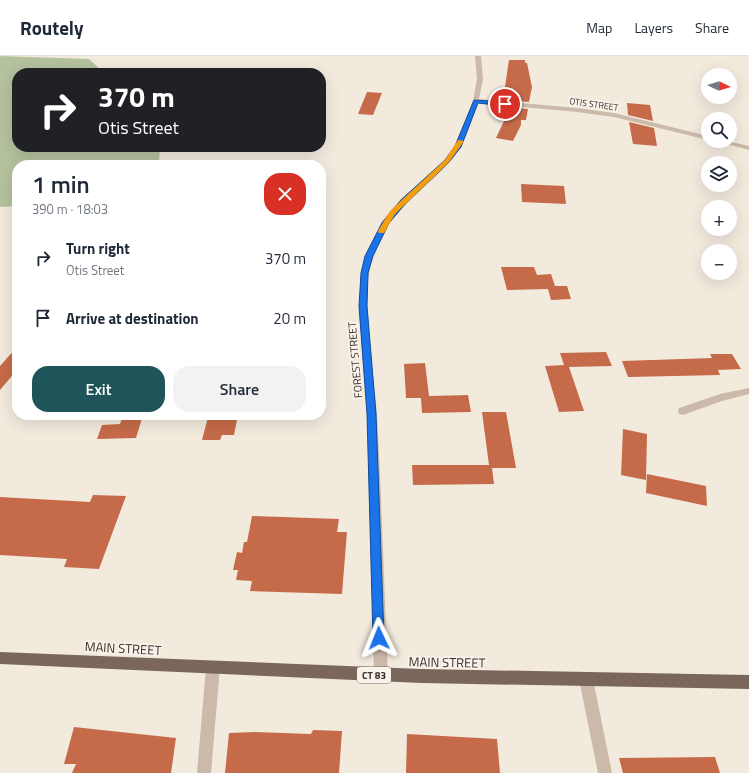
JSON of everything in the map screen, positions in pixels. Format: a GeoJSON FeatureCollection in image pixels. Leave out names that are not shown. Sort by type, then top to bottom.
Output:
{"type":"FeatureCollection","features":[{"type":"Feature","properties":{"kind":"main road","name":"MAIN STREET"},"geometry":{"type":"LineString","coordinates":[[0,658],[381,675],[749,682]]}},
{"type":"Feature","properties":{"kind":"street","name":"FOREST STREET"},"geometry":{"type":"LineString","coordinates":[[381,675],[372,414],[363,306],[364,273],[369,256],[386,223],[404,201],[447,161],[458,146],[476,101],[480,79],[478,56]]}},
{"type":"Feature","properties":{"kind":"street","name":"OTIS STREET"},"geometry":{"type":"LineString","coordinates":[[476,101],[577,110],[614,115],[701,136]]}},
{"type":"Feature","properties":{"kind":"street"},"geometry":{"type":"LineString","coordinates":[[737,145],[749,148]]}},
{"type":"Feature","properties":{"kind":"street"},"geometry":{"type":"LineString","coordinates":[[682,411],[720,398],[749,392]]}},
{"type":"Feature","properties":{"kind":"street"},"geometry":{"type":"LineString","coordinates":[[204,773],[213,667]]}},
{"type":"Feature","properties":{"kind":"street"},"geometry":{"type":"LineString","coordinates":[[586,679],[605,773]]}},
{"type":"Feature","properties":{"kind":"green space"},"geometry":{"type":"Polygon","coordinates":[[[0,56],[89,59],[99,68],[12,68],[12,152],[160,152],[159,160],[12,160],[12,206],[0,207],[0,56]]]}},
{"type":"Feature","properties":{"kind":"building"},"geometry":{"type":"Polygon","coordinates":[[[509,60],[525,60],[525,63],[527,63],[532,87],[529,102],[503,100],[509,60]]]}},
{"type":"Feature","properties":{"kind":"building"},"geometry":{"type":"Polygon","coordinates":[[[367,92],[382,93],[373,115],[358,114],[367,92]]]}},
{"type":"Feature","properties":{"kind":"building"},"geometry":{"type":"Polygon","coordinates":[[[627,103],[650,105],[653,121],[628,115],[627,103]]]}},
{"type":"Feature","properties":{"kind":"building"},"geometry":{"type":"Polygon","coordinates":[[[502,107],[528,109],[526,120],[521,120],[521,125],[513,141],[496,138],[504,121],[499,120],[502,107]]]}},
{"type":"Feature","properties":{"kind":"building"},"geometry":{"type":"Polygon","coordinates":[[[629,122],[654,128],[657,146],[633,144],[629,122]]]}},
{"type":"Feature","properties":{"kind":"building"},"geometry":{"type":"Polygon","coordinates":[[[521,184],[564,186],[566,204],[522,202],[521,184]]]}},
{"type":"Feature","properties":{"kind":"building"},"geometry":{"type":"Polygon","coordinates":[[[501,267],[534,267],[537,275],[551,274],[555,286],[567,286],[571,299],[551,300],[548,289],[507,290],[501,267]]]}},
{"type":"Feature","properties":{"kind":"building"},"geometry":{"type":"Polygon","coordinates":[[[606,352],[612,366],[569,367],[584,411],[559,412],[545,366],[564,365],[560,353],[606,352]]]}},
{"type":"Feature","properties":{"kind":"building"},"geometry":{"type":"Polygon","coordinates":[[[12,353],[12,376],[0,390],[0,366],[12,353]]]}},
{"type":"Feature","properties":{"kind":"building"},"geometry":{"type":"Polygon","coordinates":[[[710,354],[732,354],[741,369],[718,370],[720,375],[628,377],[622,361],[712,358],[710,354]]]}},
{"type":"Feature","properties":{"kind":"building"},"geometry":{"type":"Polygon","coordinates":[[[425,363],[429,396],[468,395],[471,412],[422,413],[421,398],[406,398],[404,364],[425,363]]]}},
{"type":"Feature","properties":{"kind":"building"},"geometry":{"type":"Polygon","coordinates":[[[482,412],[506,412],[516,468],[492,468],[494,484],[413,485],[412,465],[489,465],[482,412]]]}},
{"type":"Feature","properties":{"kind":"building"},"geometry":{"type":"Polygon","coordinates":[[[121,420],[141,420],[136,438],[97,439],[102,425],[120,424],[121,420]]]}},
{"type":"Feature","properties":{"kind":"building"},"geometry":{"type":"Polygon","coordinates":[[[207,420],[237,420],[234,435],[222,435],[220,440],[202,440],[207,420]]]}},
{"type":"Feature","properties":{"kind":"building"},"geometry":{"type":"Polygon","coordinates":[[[623,429],[647,434],[646,480],[621,475],[623,429]]]}},
{"type":"Feature","properties":{"kind":"building"},"geometry":{"type":"Polygon","coordinates":[[[647,474],[706,486],[707,506],[646,493],[647,474]]]}},
{"type":"Feature","properties":{"kind":"building"},"geometry":{"type":"Polygon","coordinates":[[[93,495],[126,496],[99,569],[64,567],[67,559],[0,555],[0,497],[90,502],[93,495]]]}},
{"type":"Feature","properties":{"kind":"building"},"geometry":{"type":"Polygon","coordinates":[[[252,516],[339,519],[337,532],[347,532],[342,594],[250,591],[252,581],[236,580],[238,570],[233,570],[237,552],[242,553],[244,542],[247,542],[252,516]]]}},
{"type":"Feature","properties":{"kind":"building"},"geometry":{"type":"Polygon","coordinates":[[[74,727],[176,738],[171,773],[72,773],[76,764],[64,764],[74,727]]]}},
{"type":"Feature","properties":{"kind":"building"},"geometry":{"type":"Polygon","coordinates":[[[313,730],[342,731],[339,773],[225,773],[229,733],[255,732],[311,734],[313,730]]]}},
{"type":"Feature","properties":{"kind":"building"},"geometry":{"type":"Polygon","coordinates":[[[407,734],[497,739],[500,773],[406,773],[407,734]]]}},
{"type":"Feature","properties":{"kind":"building"},"geometry":{"type":"Polygon","coordinates":[[[715,757],[720,773],[623,773],[619,758],[715,757]]]}},
{"type":"Feature","properties":{"kind":"slow traffic"},"geometry":{"type":"LineString","coordinates":[[381,231],[393,213],[447,161],[461,141]]}},
{"type":"Feature","properties":{"kind":"route"},"geometry":{"type":"LineString","coordinates":[[379,638],[372,414],[363,306],[364,273],[369,256],[386,223],[393,213],[447,161],[458,146],[465,132],[476,101],[505,104]]}}]}
